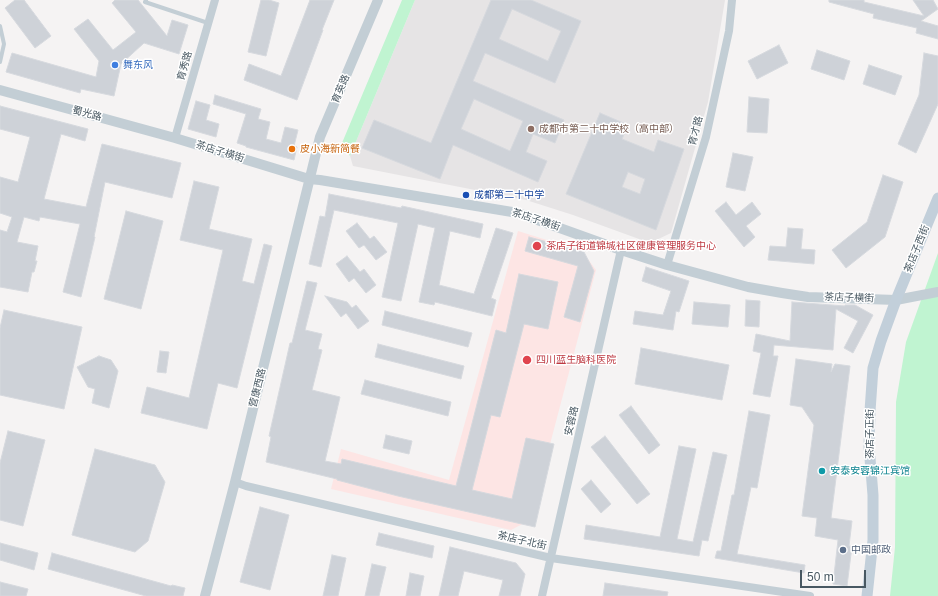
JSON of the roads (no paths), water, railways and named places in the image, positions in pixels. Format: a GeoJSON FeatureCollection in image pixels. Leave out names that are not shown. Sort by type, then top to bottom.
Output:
{"type":"FeatureCollection","features":[{"type":"Feature","properties":{"kind":"main road","name":"茶店子西街"},"geometry":{"type":"LineString","coordinates":[[896,300],[938,198]]}},
{"type":"Feature","properties":{"kind":"main road","name":"茶店子正街"},"geometry":{"type":"LineString","coordinates":[[868,596],[873,540],[869,446],[873,368],[896,300]]}},
{"type":"Feature","properties":{"kind":"street","name":"育秀路"},"geometry":{"type":"LineString","coordinates":[[175,138],[215,0]]}},
{"type":"Feature","properties":{"kind":"street","name":"育英路"},"geometry":{"type":"LineString","coordinates":[[309,179],[320,137],[378,0]]}},
{"type":"Feature","properties":{"kind":"street","name":"育才路"},"geometry":{"type":"LineString","coordinates":[[667,265],[706,137],[729,31],[732,0]]}},
{"type":"Feature","properties":{"kind":"street","name":"蜀光路"},"geometry":{"type":"LineString","coordinates":[[0,90],[175,138]]}},
{"type":"Feature","properties":{"kind":"street","name":"茶店子横街"},"geometry":{"type":"LineString","coordinates":[[175,138],[309,179],[518,213],[667,265],[748,287],[808,297],[896,300],[938,292]]}},
{"type":"Feature","properties":{"kind":"street","name":"营康西路"},"geometry":{"type":"LineString","coordinates":[[205,596],[235,482],[309,179]]}},
{"type":"Feature","properties":{"kind":"street","name":"安蓉路"},"geometry":{"type":"LineString","coordinates":[[542,596],[621,250]]}},
{"type":"Feature","properties":{"kind":"street","name":"茶店子北街"},"geometry":{"type":"LineString","coordinates":[[235,482],[246,486],[551,558],[810,596]]}},
{"type":"Feature","properties":{"kind":"lane"},"geometry":{"type":"LineString","coordinates":[[146,0],[145,2],[208,23]]}},
{"type":"Feature","properties":{"kind":"lane"},"geometry":{"type":"LineString","coordinates":[[0,26],[4,44],[0,62]]}},
{"type":"Feature","properties":{"kind":"place","name":"舞东风"},"geometry":{"type":"Point","coordinates":[115,65]}},
{"type":"Feature","properties":{"kind":"place","name":"成都市第二十中学校（高中部）"},"geometry":{"type":"Point","coordinates":[531,129]}},
{"type":"Feature","properties":{"kind":"place","name":"皮小海新简餐"},"geometry":{"type":"Point","coordinates":[292,149]}},
{"type":"Feature","properties":{"kind":"place","name":"成都第二十中学"},"geometry":{"type":"Point","coordinates":[466,195]}},
{"type":"Feature","properties":{"kind":"place","name":"茶店子街道锦城社区健康管理服务中心"},"geometry":{"type":"Point","coordinates":[537,246]}},
{"type":"Feature","properties":{"kind":"place","name":"四川蓝生脑科医院"},"geometry":{"type":"Point","coordinates":[527,360]}},
{"type":"Feature","properties":{"kind":"place","name":"安泰安蓉锦江宾馆"},"geometry":{"type":"Point","coordinates":[822,471]}},
{"type":"Feature","properties":{"kind":"place","name":"中国邮政"},"geometry":{"type":"Point","coordinates":[843,550]}}]}
